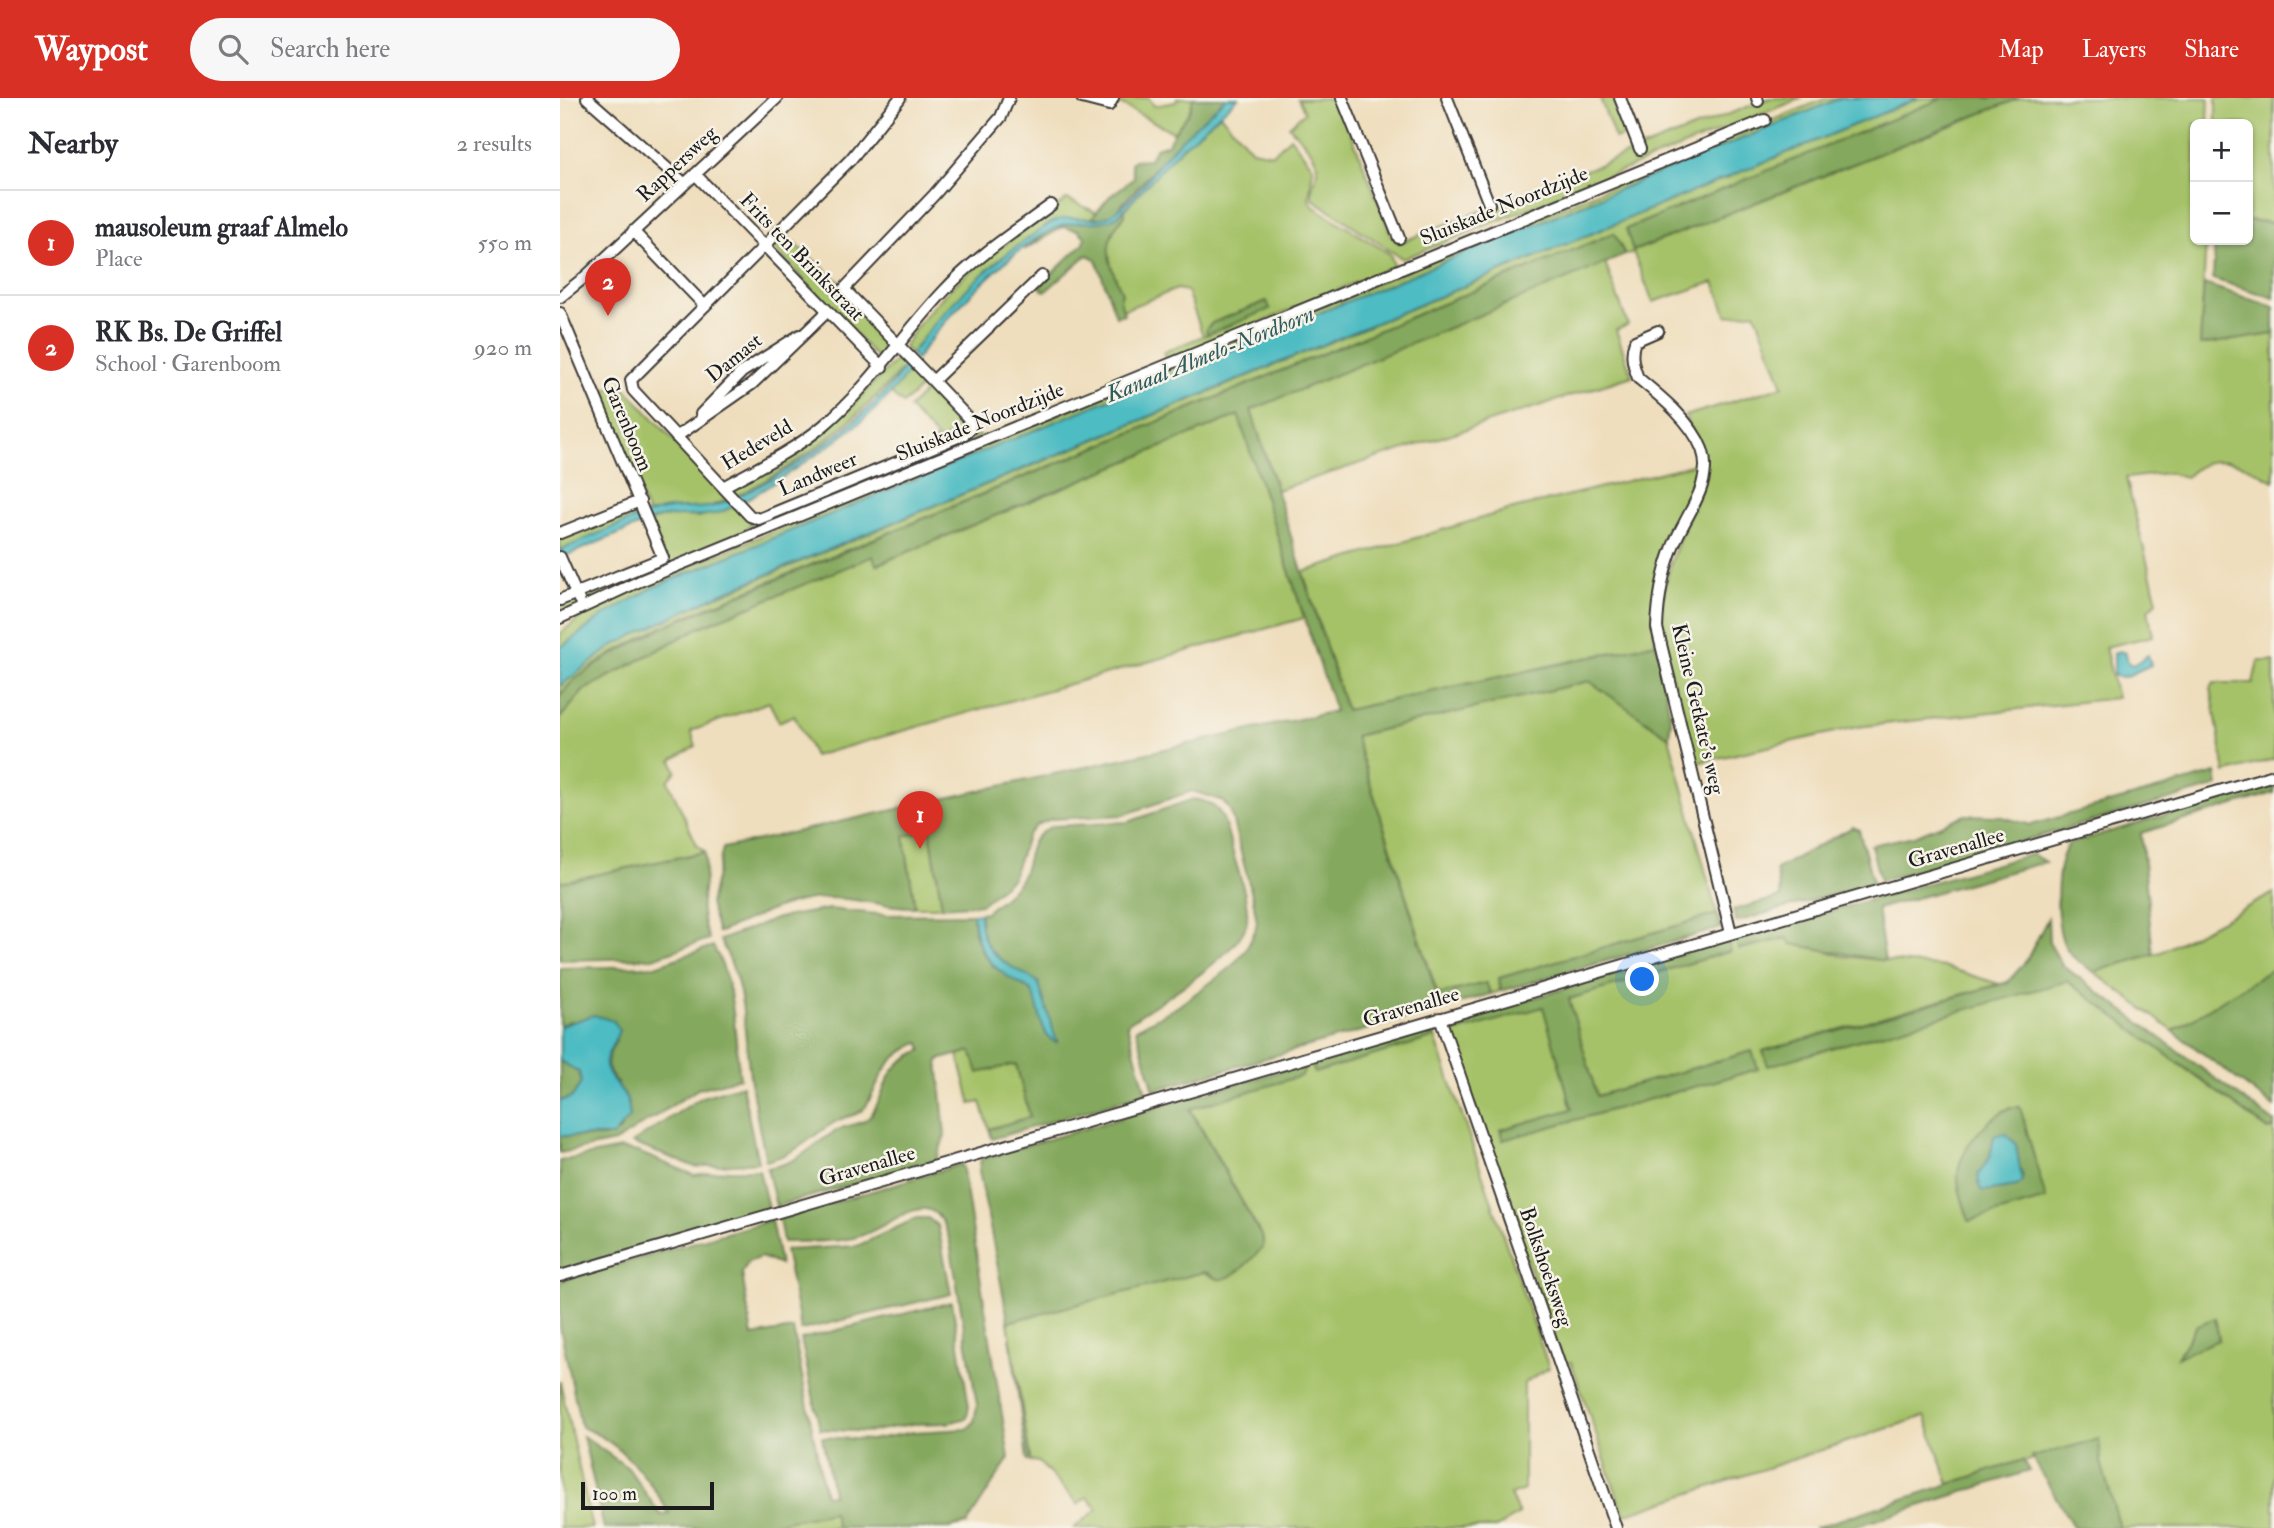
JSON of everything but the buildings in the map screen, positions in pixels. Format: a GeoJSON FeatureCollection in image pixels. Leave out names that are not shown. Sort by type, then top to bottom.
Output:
{"type":"FeatureCollection","features":[{"type":"Feature","properties":{"kind":"street"},"geometry":{"type":"LineString","coordinates":[[587,98],[685,184]]}},
{"type":"Feature","properties":{"kind":"street","name":"Rappersweg"},"geometry":{"type":"LineString","coordinates":[[560,297],[585,277],[777,98]]}},
{"type":"Feature","properties":{"kind":"street","name":"Hedeveld"},"geometry":{"type":"LineString","coordinates":[[900,98],[851,159],[631,380],[633,390],[727,491],[822,427],[881,367],[945,289],[988,252],[1051,205]]}},
{"type":"Feature","properties":{"kind":"street","name":"Frits ten Brinkstraat"},"geometry":{"type":"LineString","coordinates":[[933,381],[844,289],[934,195],[1001,117],[1009,98]]}},
{"type":"Feature","properties":{"kind":"street"},"geometry":{"type":"LineString","coordinates":[[1082,98],[1105,104],[1112,100]]}},
{"type":"Feature","properties":{"kind":"street"},"geometry":{"type":"LineString","coordinates":[[1342,98],[1399,238]]}},
{"type":"Feature","properties":{"kind":"street"},"geometry":{"type":"LineString","coordinates":[[1447,98],[1489,205]]}},
{"type":"Feature","properties":{"kind":"street"},"geometry":{"type":"LineString","coordinates":[[1620,98],[1640,149]]}},
{"type":"Feature","properties":{"kind":"street","name":"Sluiskade Noordzijde"},"geometry":{"type":"LineString","coordinates":[[560,618],[668,570],[1765,120]]}},
{"type":"Feature","properties":{"kind":"street","name":"Frits ten Brinkstraat"},"geometry":{"type":"LineString","coordinates":[[695,174],[881,367]]}},
{"type":"Feature","properties":{"kind":"street","name":"Rappersweg"},"geometry":{"type":"LineString","coordinates":[[633,231],[705,306]]}},
{"type":"Feature","properties":{"kind":"street"},"geometry":{"type":"LineString","coordinates":[[933,381],[1042,276]]}},
{"type":"Feature","properties":{"kind":"street","name":"Damast"},"geometry":{"type":"LineString","coordinates":[[676,437],[743,372],[782,344],[805,332],[827,312]]}},
{"type":"Feature","properties":{"kind":"street","name":"Garenboom"},"geometry":{"type":"LineString","coordinates":[[560,533],[641,505],[561,317]]}},
{"type":"Feature","properties":{"kind":"street","name":"Kleine Getkate's weg"},"geometry":{"type":"LineString","coordinates":[[1658,331],[1634,341],[1634,367],[1638,378],[1696,437],[1703,452],[1704,468],[1701,492],[1669,559],[1658,606],[1657,628],[1731,933]]}},
{"type":"Feature","properties":{"kind":"street","name":"Landweer"},"geometry":{"type":"LineString","coordinates":[[727,491],[754,518],[761,519],[963,435],[970,429],[969,419],[933,381]]}},
{"type":"Feature","properties":{"kind":"street"},"geometry":{"type":"LineString","coordinates":[[641,505],[668,570]]}},
{"type":"Feature","properties":{"kind":"street"},"geometry":{"type":"LineString","coordinates":[[560,600],[663,558]]}},
{"type":"Feature","properties":{"kind":"street"},"geometry":{"type":"LineString","coordinates":[[562,561],[583,609]]}},
{"type":"Feature","properties":{"kind":"street","name":"Gravenallee"},"geometry":{"type":"LineString","coordinates":[[560,1276],[2274,775]]}},
{"type":"Feature","properties":{"kind":"street","name":"Bolkshoeksweg"},"geometry":{"type":"LineString","coordinates":[[1440,1018],[1616,1528]]}},
{"type":"Feature","properties":{"kind":"green space"},"geometry":{"type":"Polygon","coordinates":[[[1117,98],[1149,98],[1154,106],[1176,102],[1177,98],[1193,98],[1190,113],[1173,132],[1116,102],[1117,98]]]}},
{"type":"Feature","properties":{"kind":"green space"},"geometry":{"type":"Polygon","coordinates":[[[1193,98],[1226,98],[1175,146],[1115,212],[1106,218],[1092,218],[1109,197],[1134,178],[1131,163],[1134,160],[1149,159],[1156,148],[1168,144],[1189,111],[1193,98]]]}},
{"type":"Feature","properties":{"kind":"green space"},"geometry":{"type":"Polygon","coordinates":[[[1337,98],[1392,237],[1399,243],[1770,98],[1802,98],[1403,259],[1313,199],[1312,188],[1317,164],[1308,146],[1289,126],[1305,112],[1298,99],[1337,98]]]}},
{"type":"Feature","properties":{"kind":"green space"},"geometry":{"type":"Polygon","coordinates":[[[1600,98],[1613,98],[1628,134],[1615,139],[1600,98]]]}},
{"type":"Feature","properties":{"kind":"green space"},"geometry":{"type":"Polygon","coordinates":[[[1827,98],[1841,98],[654,587],[603,616],[560,648],[560,634],[586,612],[613,597],[1827,98]]]}},
{"type":"Feature","properties":{"kind":"green space"},"geometry":{"type":"Polygon","coordinates":[[[1919,98],[1943,98],[1626,229],[1634,251],[2020,98],[2209,98],[2208,119],[2190,119],[2190,245],[2206,245],[2200,345],[2274,334],[2274,481],[2229,461],[2208,463],[2186,477],[2167,473],[2126,478],[2157,601],[2148,610],[2153,636],[2105,647],[2117,698],[1857,727],[1696,763],[1669,666],[1662,628],[1667,576],[1707,473],[1685,416],[1783,386],[1755,312],[1727,316],[1714,282],[1653,302],[1633,252],[1625,255],[1614,233],[686,616],[603,659],[560,695],[560,686],[614,645],[653,623],[1919,98]]]}},
{"type":"Feature","properties":{"kind":"green space"},"geometry":{"type":"Polygon","coordinates":[[[1943,98],[2020,98],[1633,251],[1626,229],[1943,98]]]}},
{"type":"Feature","properties":{"kind":"green space"},"geometry":{"type":"Polygon","coordinates":[[[2216,98],[2274,98],[2274,223],[2253,221],[2253,119],[2216,119],[2216,98]]]}},
{"type":"Feature","properties":{"kind":"green space"},"geometry":{"type":"Polygon","coordinates":[[[1220,114],[1252,150],[1273,154],[1290,137],[1313,167],[1309,199],[1314,207],[1390,254],[1394,266],[1168,362],[1164,352],[1203,336],[1187,291],[1177,289],[1118,312],[1102,247],[1126,209],[1154,175],[1220,114]],[[1266,301],[1212,323],[1206,335],[1269,309],[1266,301]]]}},
{"type":"Feature","properties":{"kind":"green space"},"geometry":{"type":"Polygon","coordinates":[[[1067,199],[1098,213],[1092,218],[1051,223],[1006,255],[958,298],[911,354],[904,347],[936,303],[956,283],[1067,199]]]}},
{"type":"Feature","properties":{"kind":"green space"},"geometry":{"type":"Polygon","coordinates":[[[1125,210],[1125,215],[1117,225],[1109,244],[1110,262],[1122,293],[1120,299],[1124,314],[1116,316],[1096,259],[1087,255],[1046,291],[1042,290],[1040,285],[1084,243],[1085,237],[1078,230],[1063,227],[1024,250],[1061,226],[1076,222],[1103,221],[1125,210]]]}},
{"type":"Feature","properties":{"kind":"green space"},"geometry":{"type":"Polygon","coordinates":[[[2253,221],[2274,223],[2274,298],[2213,279],[2215,245],[2253,245],[2253,221]]]}},
{"type":"Feature","properties":{"kind":"green space"},"geometry":{"type":"Polygon","coordinates":[[[1614,233],[1625,255],[1251,410],[1346,710],[1656,643],[1671,720],[1669,737],[1589,681],[1355,736],[1437,995],[1486,983],[1491,994],[1154,1090],[1136,1029],[1177,1007],[1229,969],[1245,951],[1257,922],[1230,810],[1223,801],[1192,791],[1123,815],[1051,819],[1037,825],[1028,834],[1012,878],[982,904],[942,907],[930,830],[904,836],[915,907],[839,898],[814,899],[772,910],[718,933],[710,904],[723,848],[1335,711],[1238,415],[876,565],[873,556],[700,627],[584,690],[560,718],[560,695],[574,680],[605,659],[665,626],[1614,233]]]}},
{"type":"Feature","properties":{"kind":"green space"},"geometry":{"type":"Polygon","coordinates":[[[783,234],[841,283],[838,289],[890,347],[879,360],[774,248],[774,244],[783,234]]]}},
{"type":"Feature","properties":{"kind":"green space"},"geometry":{"type":"Polygon","coordinates":[[[1605,263],[1628,325],[1616,330],[1632,376],[1277,490],[1251,410],[1605,263]]]}},
{"type":"Feature","properties":{"kind":"green space"},"geometry":{"type":"Polygon","coordinates":[[[2204,284],[2274,307],[2274,334],[2200,345],[2204,284]]]}},
{"type":"Feature","properties":{"kind":"green space"},"geometry":{"type":"Polygon","coordinates":[[[1267,301],[1270,309],[1206,335],[1207,328],[1212,323],[1267,301]]]}},
{"type":"Feature","properties":{"kind":"green space"},"geometry":{"type":"Polygon","coordinates":[[[901,355],[907,362],[904,367],[846,424],[804,456],[735,497],[729,488],[847,410],[901,355]]]}},
{"type":"Feature","properties":{"kind":"green space"},"geometry":{"type":"Polygon","coordinates":[[[912,367],[925,384],[903,404],[890,393],[912,367]]]}},
{"type":"Feature","properties":{"kind":"green space"},"geometry":{"type":"Polygon","coordinates":[[[619,384],[729,499],[706,508],[648,514],[598,393],[619,384]]]}},
{"type":"Feature","properties":{"kind":"green space"},"geometry":{"type":"Polygon","coordinates":[[[928,388],[959,422],[965,421],[966,428],[930,445],[937,438],[909,408],[928,388]]]}},
{"type":"Feature","properties":{"kind":"green space"},"geometry":{"type":"Polygon","coordinates":[[[1239,415],[1304,618],[814,756],[794,715],[779,722],[769,702],[691,731],[696,746],[672,760],[676,771],[668,781],[697,845],[705,852],[560,882],[560,718],[584,690],[700,627],[873,556],[877,565],[1239,415]]]}},
{"type":"Feature","properties":{"kind":"green space"},"geometry":{"type":"Polygon","coordinates":[[[977,434],[981,437],[746,535],[754,521],[977,434]]]}},
{"type":"Feature","properties":{"kind":"green space"},"geometry":{"type":"Polygon","coordinates":[[[1699,463],[1694,490],[1665,562],[1656,593],[1656,643],[1346,710],[1303,572],[1505,511],[1699,463]]]}},
{"type":"Feature","properties":{"kind":"green space"},"geometry":{"type":"Polygon","coordinates":[[[733,505],[752,521],[739,538],[560,615],[560,602],[664,559],[651,521],[671,515],[699,517],[733,505]]]}},
{"type":"Feature","properties":{"kind":"green space"},"geometry":{"type":"Polygon","coordinates":[[[636,507],[643,517],[560,550],[560,539],[636,507]]]}},
{"type":"Feature","properties":{"kind":"green space"},"geometry":{"type":"Polygon","coordinates":[[[2258,661],[2274,661],[2274,759],[2225,773],[2211,688],[2214,683],[2253,683],[2258,661]]]}},
{"type":"Feature","properties":{"kind":"green space"},"geometry":{"type":"Polygon","coordinates":[[[1590,681],[1669,737],[1717,914],[1499,978],[1500,991],[1491,994],[1486,983],[1438,995],[1355,736],[1590,681]]]}},
{"type":"Feature","properties":{"kind":"green space"},"geometry":{"type":"Polygon","coordinates":[[[2216,773],[2218,786],[1880,881],[1871,845],[1914,836],[1965,815],[1999,816],[2031,825],[2216,773]]]}},
{"type":"Feature","properties":{"kind":"green space"},"geometry":{"type":"Polygon","coordinates":[[[2274,782],[2274,793],[2141,833],[2153,954],[2094,972],[2071,954],[2061,937],[2057,910],[2060,865],[2069,844],[2274,782]]]}},
{"type":"Feature","properties":{"kind":"green space"},"geometry":{"type":"Polygon","coordinates":[[[1193,799],[1210,804],[1223,819],[1244,892],[1247,921],[1242,934],[1215,963],[1127,1024],[1146,1093],[992,1139],[989,1129],[1030,1117],[1016,1064],[978,1073],[971,1051],[938,1060],[945,1135],[936,1161],[776,1206],[767,1168],[791,1161],[832,1133],[868,1118],[893,1071],[908,1057],[922,1050],[920,1043],[916,1044],[895,1057],[860,1112],[837,1121],[787,1154],[766,1161],[752,1087],[740,991],[720,940],[778,918],[829,909],[886,915],[973,914],[974,933],[982,952],[993,966],[1033,992],[1047,1035],[1056,1039],[1037,982],[997,957],[990,949],[984,939],[980,913],[986,912],[1016,885],[1023,873],[1032,844],[1043,831],[1053,826],[1128,822],[1193,799]]]}},
{"type":"Feature","properties":{"kind":"green space"},"geometry":{"type":"Polygon","coordinates":[[[1853,827],[1859,830],[1873,883],[1736,922],[1733,910],[1781,897],[1776,869],[1853,827]]]}},
{"type":"Feature","properties":{"kind":"green space"},"geometry":{"type":"Polygon","coordinates":[[[930,830],[942,907],[915,907],[904,836],[930,830]]]}},
{"type":"Feature","properties":{"kind":"green space"},"geometry":{"type":"Polygon","coordinates":[[[705,852],[702,914],[709,939],[653,958],[560,960],[560,882],[705,852]]]}},
{"type":"Feature","properties":{"kind":"green space"},"geometry":{"type":"Polygon","coordinates":[[[2032,854],[2045,862],[1877,909],[1885,961],[1791,944],[1787,938],[1739,949],[1735,938],[2032,854]]]}},
{"type":"Feature","properties":{"kind":"green space"},"geometry":{"type":"Polygon","coordinates":[[[2274,893],[2274,968],[2173,1031],[2094,972],[2161,952],[2274,893]]]}},
{"type":"Feature","properties":{"kind":"green space"},"geometry":{"type":"Polygon","coordinates":[[[1717,914],[1721,928],[1501,991],[1499,978],[1717,914]]]}},
{"type":"Feature","properties":{"kind":"green space"},"geometry":{"type":"Polygon","coordinates":[[[2048,918],[2049,942],[2062,965],[2274,1122],[2274,1128],[2269,1130],[2067,981],[1768,1066],[1763,1051],[2008,982],[2026,961],[2048,918]]]}},
{"type":"Feature","properties":{"kind":"green space"},"geometry":{"type":"Polygon","coordinates":[[[1735,938],[1740,949],[1787,938],[1842,956],[1945,967],[1999,984],[1763,1051],[1768,1065],[2067,981],[2268,1130],[2274,1128],[2274,1528],[2120,1528],[2101,1462],[2098,1440],[1949,1484],[1925,1416],[1624,1515],[1571,1362],[1563,1364],[1450,1034],[1543,1006],[1572,1110],[1500,1130],[1503,1140],[1758,1069],[1752,1051],[1597,1096],[1568,999],[1730,951],[1728,940],[1735,938]],[[2215,1318],[2178,1356],[2219,1339],[2215,1318]]]}},
{"type":"Feature","properties":{"kind":"green space"},"geometry":{"type":"Polygon","coordinates":[[[1728,940],[1731,951],[1569,999],[1597,1096],[1752,1051],[1758,1069],[1503,1140],[1500,1130],[1572,1109],[1543,1007],[1450,1034],[1449,1023],[1728,940]]]}},
{"type":"Feature","properties":{"kind":"green space"},"geometry":{"type":"Polygon","coordinates":[[[713,946],[721,962],[730,994],[740,1078],[698,1089],[615,1142],[560,1153],[560,1136],[604,1137],[619,1132],[621,1128],[618,1084],[607,1063],[616,1040],[570,1021],[560,1026],[560,968],[655,966],[713,946]]]}},
{"type":"Feature","properties":{"kind":"green space"},"geometry":{"type":"Polygon","coordinates":[[[2274,968],[2274,1107],[2173,1031],[2274,968]]]}},
{"type":"Feature","properties":{"kind":"green space"},"geometry":{"type":"Polygon","coordinates":[[[1432,1027],[1435,1037],[1314,1073],[1312,1062],[1432,1027]]]}},
{"type":"Feature","properties":{"kind":"green space"},"geometry":{"type":"Polygon","coordinates":[[[1435,1037],[1549,1368],[1524,1383],[1524,1490],[1510,1495],[1519,1514],[1496,1528],[1074,1528],[1098,1509],[1087,1497],[1078,1504],[1039,1462],[1030,1461],[1008,1322],[1204,1272],[1215,1278],[1263,1239],[1190,1108],[1301,1076],[1304,1072],[1301,1065],[1312,1062],[1314,1073],[1435,1037]]]}},
{"type":"Feature","properties":{"kind":"green space"},"geometry":{"type":"Polygon","coordinates":[[[972,1051],[1016,1064],[1030,1117],[989,1129],[981,1102],[971,1104],[958,1055],[972,1051]]]}},
{"type":"Feature","properties":{"kind":"green space"},"geometry":{"type":"Polygon","coordinates":[[[560,1061],[579,1072],[581,1083],[572,1097],[560,1101],[560,1061]]]}},
{"type":"Feature","properties":{"kind":"green space"},"geometry":{"type":"Polygon","coordinates":[[[1301,1065],[1304,1072],[1301,1076],[1190,1109],[1263,1239],[1263,1247],[1243,1268],[1224,1279],[1204,1272],[1008,1322],[979,1171],[981,1159],[1301,1065]]]}},
{"type":"Feature","properties":{"kind":"green space"},"geometry":{"type":"Polygon","coordinates":[[[742,1085],[758,1162],[695,1167],[632,1143],[702,1097],[742,1085]]]}},
{"type":"Feature","properties":{"kind":"green space"},"geometry":{"type":"Polygon","coordinates":[[[2011,1107],[2020,1107],[2046,1199],[1969,1221],[1959,1189],[1962,1157],[1983,1127],[2011,1107]],[[2016,1144],[1988,1162],[1992,1190],[2023,1177],[2017,1161],[2016,1144]]]}},
{"type":"Feature","properties":{"kind":"green space"},"geometry":{"type":"Polygon","coordinates":[[[620,1149],[638,1152],[694,1175],[729,1170],[759,1170],[768,1208],[560,1271],[560,1161],[620,1149]]]}},
{"type":"Feature","properties":{"kind":"green space"},"geometry":{"type":"Polygon","coordinates":[[[962,1164],[1009,1458],[967,1524],[949,1528],[837,1528],[833,1512],[751,1528],[604,1528],[583,1436],[628,1468],[661,1515],[669,1513],[643,1474],[621,1451],[609,1441],[581,1427],[560,1327],[560,1281],[771,1220],[780,1265],[761,1257],[748,1262],[742,1273],[752,1336],[793,1329],[825,1495],[833,1494],[822,1437],[870,1440],[913,1432],[967,1429],[974,1422],[977,1405],[950,1243],[943,1223],[934,1212],[923,1209],[910,1212],[868,1233],[836,1241],[783,1242],[779,1219],[962,1164]]]}},
{"type":"Feature","properties":{"kind":"green space"},"geometry":{"type":"Polygon","coordinates":[[[917,1218],[928,1218],[938,1226],[951,1294],[801,1330],[785,1250],[857,1246],[917,1218]]]}},
{"type":"Feature","properties":{"kind":"green space"},"geometry":{"type":"Polygon","coordinates":[[[952,1302],[969,1406],[967,1418],[948,1423],[912,1424],[869,1432],[820,1429],[801,1339],[952,1302]]]}},
{"type":"Feature","properties":{"kind":"green space"},"geometry":{"type":"Polygon","coordinates":[[[2215,1318],[2219,1340],[2177,1357],[2197,1325],[2215,1318]]]}},
{"type":"Feature","properties":{"kind":"green space"},"geometry":{"type":"Polygon","coordinates":[[[1009,1326],[1030,1457],[1030,1461],[1027,1460],[1009,1326]]]}},
{"type":"Feature","properties":{"kind":"green space"},"geometry":{"type":"Polygon","coordinates":[[[560,1381],[592,1528],[560,1528],[560,1381]]]}},
{"type":"Feature","properties":{"kind":"green space"},"geometry":{"type":"Polygon","coordinates":[[[2099,1439],[2101,1462],[2120,1528],[2074,1528],[2032,1457],[2099,1439]]]}},
{"type":"Feature","properties":{"kind":"green space"},"geometry":{"type":"Polygon","coordinates":[[[2023,1460],[2029,1471],[1851,1528],[1814,1528],[2023,1460]]]}},
{"type":"Feature","properties":{"kind":"green space"},"geometry":{"type":"Polygon","coordinates":[[[833,1512],[837,1528],[751,1528],[833,1512]]]}},
{"type":"Feature","properties":{"kind":"water"},"geometry":{"type":"Polygon","coordinates":[[[1226,98],[1238,98],[1177,152],[1118,216],[1104,221],[1061,226],[1023,248],[981,284],[944,324],[916,360],[911,354],[957,298],[993,265],[1031,236],[1058,220],[1106,217],[1121,207],[1175,146],[1226,98]]]}},
{"type":"Feature","properties":{"kind":"water"},"geometry":{"type":"Polygon","coordinates":[[[1841,98],[1919,98],[718,595],[614,645],[560,686],[560,648],[603,616],[654,587],[1841,98]]]}},
{"type":"Feature","properties":{"kind":"water"},"geometry":{"type":"Polygon","coordinates":[[[907,362],[912,367],[898,386],[865,419],[744,501],[710,515],[655,519],[560,558],[560,550],[634,519],[666,509],[717,505],[766,482],[849,425],[893,383],[907,362]]]}},
{"type":"Feature","properties":{"kind":"water"},"geometry":{"type":"Polygon","coordinates":[[[2114,653],[2126,653],[2128,663],[2133,665],[2148,655],[2151,665],[2125,677],[2114,676],[2114,653]]]}},
{"type":"Feature","properties":{"kind":"water"},"geometry":{"type":"Polygon","coordinates":[[[980,913],[984,939],[990,949],[997,957],[1038,982],[1057,1042],[1046,1034],[1031,991],[996,968],[984,953],[974,925],[973,914],[980,913]]]}},
{"type":"Feature","properties":{"kind":"water"},"geometry":{"type":"Polygon","coordinates":[[[594,1015],[614,1021],[619,1030],[607,1057],[606,1068],[627,1100],[629,1117],[613,1136],[560,1136],[560,1101],[572,1097],[581,1083],[579,1072],[560,1061],[560,1026],[594,1015]]]}},
{"type":"Feature","properties":{"kind":"water"},"geometry":{"type":"Polygon","coordinates":[[[2005,1133],[2016,1144],[2022,1182],[2017,1186],[1984,1191],[1980,1189],[1978,1175],[1990,1157],[1994,1136],[2005,1133]]]}},
{"type":"Feature","properties":{"kind":"place","name":"RK Bs. De Griffel"},"geometry":{"type":"Point","coordinates":[608,316]}},
{"type":"Feature","properties":{"kind":"place","name":"mausoleum graaf Almelo"},"geometry":{"type":"Point","coordinates":[920,849]}},
{"type":"Feature","properties":{"kind":"water label","name":"Kanaal Almelo-Nordhorn"},"geometry":{"type":"Point","coordinates":[1210,354]}}]}
